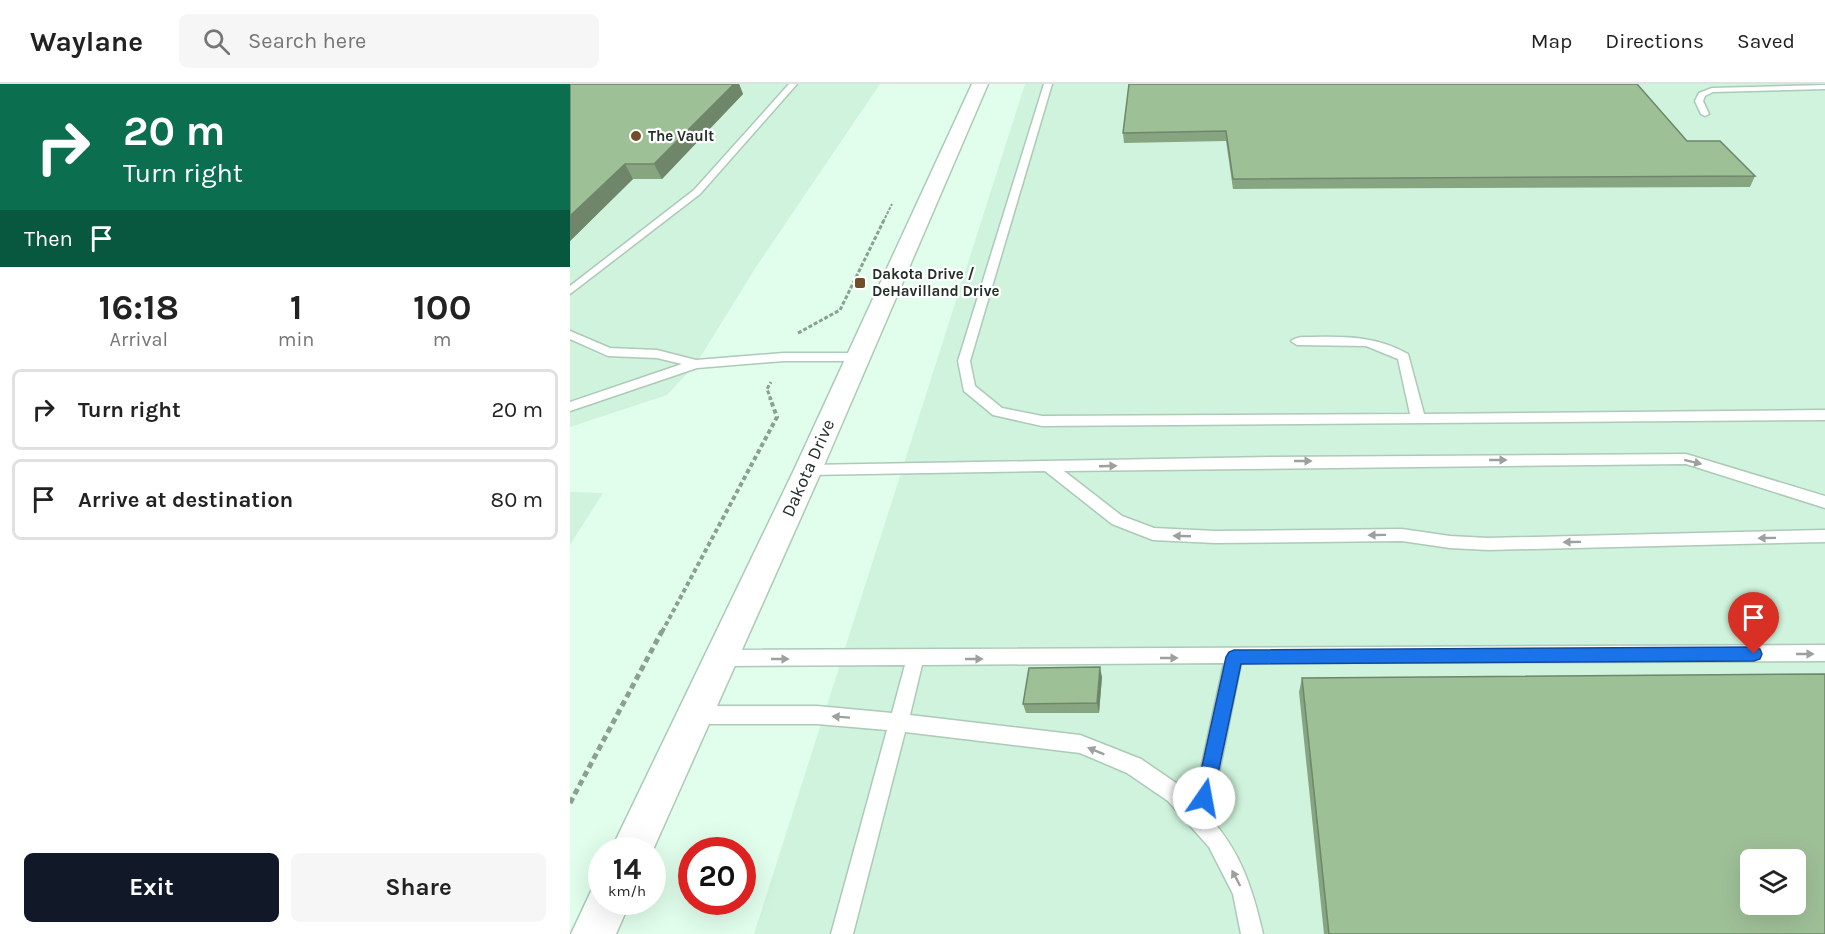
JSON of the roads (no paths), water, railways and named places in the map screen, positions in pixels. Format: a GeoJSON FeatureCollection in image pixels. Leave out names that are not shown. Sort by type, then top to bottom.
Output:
{"type":"FeatureCollection","features":[{"type":"Feature","properties":{"kind":"street","name":"Dakota Drive"},"geometry":{"type":"LineString","coordinates":[[638,837],[808,470],[980,84]]}},
{"type":"Feature","properties":{"kind":"street"},"geometry":{"type":"LineString","coordinates":[[593,934],[602,915]]}},
{"type":"Feature","properties":{"kind":"lane"},"geometry":{"type":"LineString","coordinates":[[570,304],[572,290],[697,192],[793,84]]}},
{"type":"Feature","properties":{"kind":"lane"},"geometry":{"type":"LineString","coordinates":[[1048,84],[964,361],[969,388],[998,412],[1042,421],[1825,415]]}},
{"type":"Feature","properties":{"kind":"lane"},"geometry":{"type":"LineString","coordinates":[[1705,114],[1699,101],[1702,95],[1712,90],[1825,87]]}},
{"type":"Feature","properties":{"kind":"lane"},"geometry":{"type":"LineString","coordinates":[[570,335],[608,352],[657,354],[696,364]]}},
{"type":"Feature","properties":{"kind":"lane"},"geometry":{"type":"LineString","coordinates":[[1298,341],[1364,340],[1391,349],[1404,357],[1418,418]]}},
{"type":"Feature","properties":{"kind":"lane"},"geometry":{"type":"LineString","coordinates":[[570,407],[696,364],[784,357],[857,357]]}},
{"type":"Feature","properties":{"kind":"lane"},"geometry":{"type":"LineString","coordinates":[[808,470],[1271,462],[1686,459],[1825,502]]}},
{"type":"Feature","properties":{"kind":"lane"},"geometry":{"type":"LineString","coordinates":[[1050,467],[1117,520],[1153,534],[1215,537],[1402,535],[1449,542],[1488,544],[1825,536]]}},
{"type":"Feature","properties":{"kind":"lane"},"geometry":{"type":"LineString","coordinates":[[721,658],[1825,654]]}},
{"type":"Feature","properties":{"kind":"lane"},"geometry":{"type":"LineString","coordinates":[[1199,822],[1234,657]]}},
{"type":"Feature","properties":{"kind":"lane"},"geometry":{"type":"LineString","coordinates":[[842,934],[915,659]]}},
{"type":"Feature","properties":{"kind":"lane"},"geometry":{"type":"LineString","coordinates":[[695,715],[817,715],[899,722],[1080,744],[1134,766],[1174,794],[1216,840],[1243,892],[1252,934]]}},
{"type":"Feature","properties":{"kind":"place","name":"The Vault"},"geometry":{"type":"Point","coordinates":[636,136]}},
{"type":"Feature","properties":{"kind":"place","name":"Dakota Drive / DeHavilland Drive"},"geometry":{"type":"Point","coordinates":[860,283]}}]}
